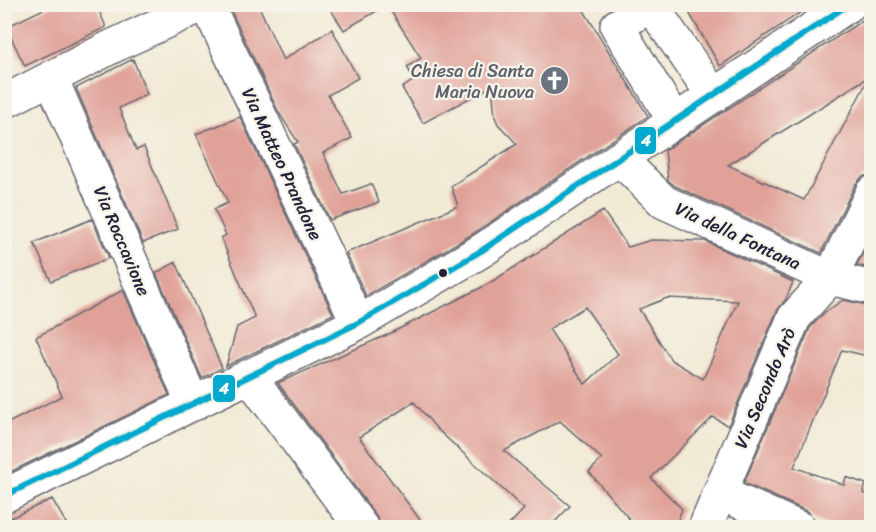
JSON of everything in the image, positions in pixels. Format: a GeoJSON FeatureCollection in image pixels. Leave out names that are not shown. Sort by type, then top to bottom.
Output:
{"type":"FeatureCollection","features":[{"type":"Feature","properties":{"kind":"street"},"geometry":{"type":"LineString","coordinates":[[4,102],[113,46],[206,4]]}},
{"type":"Feature","properties":{"kind":"street","name":"Via Matteo Prandone"},"geometry":{"type":"LineString","coordinates":[[206,4],[358,323]]}},
{"type":"Feature","properties":{"kind":"street"},"geometry":{"type":"LineString","coordinates":[[675,122],[617,26],[650,5],[714,96]]}},
{"type":"Feature","properties":{"kind":"street"},"geometry":{"type":"LineString","coordinates":[[4,496],[358,323],[481,251],[714,96],[831,10]]}},
{"type":"Feature","properties":{"kind":"street","name":"Via Roccavione"},"geometry":{"type":"LineString","coordinates":[[51,78],[193,404]]}},
{"type":"Feature","properties":{"kind":"street","name":"Via della Fontana"},"geometry":{"type":"LineString","coordinates":[[620,159],[664,202],[830,278],[872,288]]}},
{"type":"Feature","properties":{"kind":"street","name":"Via Secondo Arò"},"geometry":{"type":"LineString","coordinates":[[705,528],[794,318],[830,278],[872,193]]}},
{"type":"Feature","properties":{"kind":"street"},"geometry":{"type":"LineString","coordinates":[[249,376],[362,528]]}},
{"type":"Feature","properties":{"kind":"street"},"geometry":{"type":"LineString","coordinates":[[720,494],[799,528]]}},
{"type":"Feature","properties":{"kind":"building"},"geometry":{"type":"Polygon","coordinates":[[[54,4],[96,4],[106,27],[25,66],[6,27],[54,4]]]}},
{"type":"Feature","properties":{"kind":"building"},"geometry":{"type":"Polygon","coordinates":[[[228,4],[258,4],[283,60],[332,29],[358,78],[328,95],[352,138],[323,153],[343,194],[371,184],[379,202],[330,220],[294,144],[298,142],[279,113],[228,4]]]}},
{"type":"Feature","properties":{"kind":"building"},"geometry":{"type":"Polygon","coordinates":[[[327,4],[580,4],[648,116],[471,235],[366,296],[346,253],[458,206],[451,186],[517,144],[498,124],[495,117],[492,86],[423,123],[402,88],[414,80],[407,67],[421,58],[387,5],[344,30],[327,4]]]}},
{"type":"Feature","properties":{"kind":"building"},"geometry":{"type":"Polygon","coordinates":[[[684,4],[813,4],[720,66],[684,4]]]}},
{"type":"Feature","properties":{"kind":"building"},"geometry":{"type":"Polygon","coordinates":[[[872,14],[872,174],[862,177],[855,185],[821,253],[675,186],[668,180],[665,150],[872,14]],[[870,76],[728,165],[804,200],[870,76]]]}},
{"type":"Feature","properties":{"kind":"building"},"geometry":{"type":"Polygon","coordinates":[[[133,59],[147,94],[119,108],[136,150],[144,147],[178,229],[143,243],[76,88],[133,59]]]}},
{"type":"Feature","properties":{"kind":"building"},"geometry":{"type":"Polygon","coordinates":[[[240,117],[333,314],[226,366],[237,327],[255,318],[221,238],[226,235],[214,209],[228,203],[196,134],[240,117]]]}},
{"type":"Feature","properties":{"kind":"building"},"geometry":{"type":"Polygon","coordinates":[[[603,211],[628,247],[651,240],[705,241],[793,282],[786,299],[777,311],[728,426],[713,417],[651,478],[682,509],[675,528],[637,528],[589,472],[602,459],[560,421],[504,451],[570,506],[549,528],[506,528],[524,509],[437,429],[414,402],[359,437],[426,528],[380,528],[377,517],[278,383],[389,334],[488,284],[603,211]],[[667,298],[639,309],[671,360],[703,379],[738,301],[667,298]],[[585,307],[549,329],[585,384],[618,354],[585,307]]]}},
{"type":"Feature","properties":{"kind":"building"},"geometry":{"type":"Polygon","coordinates":[[[92,219],[109,258],[51,281],[34,243],[92,219]]]}},
{"type":"Feature","properties":{"kind":"building"},"geometry":{"type":"Polygon","coordinates":[[[872,236],[872,269],[857,265],[872,236]]]}},
{"type":"Feature","properties":{"kind":"building"},"geometry":{"type":"Polygon","coordinates":[[[176,262],[222,368],[202,378],[156,273],[176,262]]]}},
{"type":"Feature","properties":{"kind":"building"},"geometry":{"type":"Polygon","coordinates":[[[123,290],[169,395],[4,475],[4,425],[62,396],[36,337],[123,290]]]}},
{"type":"Feature","properties":{"kind":"building"},"geometry":{"type":"Polygon","coordinates":[[[843,300],[872,306],[872,357],[842,350],[794,467],[844,485],[846,477],[866,484],[863,493],[872,496],[872,528],[836,528],[815,520],[807,511],[744,483],[810,328],[824,313],[843,300]]]}},
{"type":"Feature","properties":{"kind":"building"},"geometry":{"type":"Polygon","coordinates":[[[52,499],[69,528],[4,528],[4,521],[52,499]]]}},
{"type":"Feature","properties":{"kind":"transit line","name":"4"},"geometry":{"type":"LineString","coordinates":[[4,496],[358,323],[481,251],[849,4]]}},
{"type":"Feature","properties":{"kind":"place","name":"Chiesa di Santa Maria Nuova"},"geometry":{"type":"Point","coordinates":[555,81]}}]}
